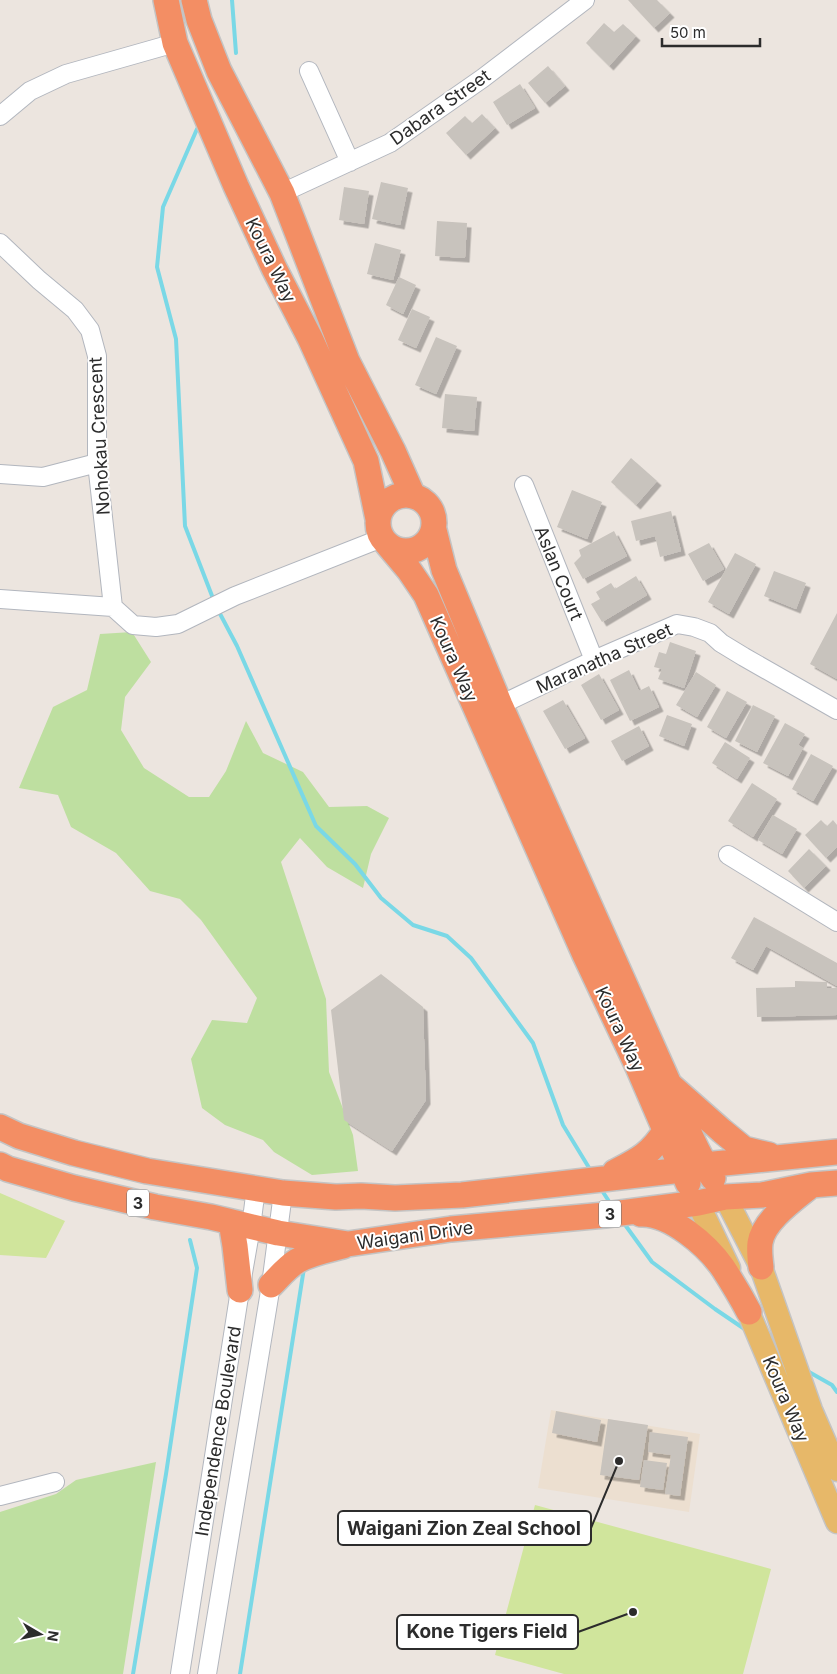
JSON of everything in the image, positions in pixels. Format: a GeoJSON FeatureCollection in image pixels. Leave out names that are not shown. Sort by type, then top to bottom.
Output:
{"type":"FeatureCollection","features":[{"type":"Feature","properties":{"kind":"highway","name":"Koura Way"},"geometry":{"type":"LineString","coordinates":[[166,0],[175,42],[236,186],[274,268],[310,338],[366,461],[382,534],[426,595],[665,1131],[693,1167],[725,1196]]}},
{"type":"Feature","properties":{"kind":"highway","name":"Koura Way"},"geometry":{"type":"LineString","coordinates":[[194,0],[199,20],[219,70],[282,193],[348,361],[393,451],[413,496]]}},
{"type":"Feature","properties":{"kind":"highway"},"geometry":{"type":"LineString","coordinates":[[404,495],[421,499],[432,512],[435,521],[430,539],[424,546],[415,550],[406,552],[396,550],[382,534],[381,510],[387,502],[395,497],[404,495]]}},
{"type":"Feature","properties":{"kind":"highway","name":"Koura Way"},"geometry":{"type":"LineString","coordinates":[[434,530],[444,570],[500,705],[670,1084],[686,1126],[698,1203]]}},
{"type":"Feature","properties":{"kind":"highway"},"geometry":{"type":"LineString","coordinates":[[670,1084],[722,1131],[744,1148],[756,1153],[782,1158]]}},
{"type":"Feature","properties":{"kind":"highway","name":"Waigani Drive"},"geometry":{"type":"LineString","coordinates":[[0,1127],[19,1136],[74,1153],[147,1171],[283,1193],[336,1197],[446,1196],[837,1152]]}},
{"type":"Feature","properties":{"kind":"highway"},"geometry":{"type":"LineString","coordinates":[[604,1178],[637,1161],[649,1152],[665,1131]]}},
{"type":"Feature","properties":{"kind":"highway","name":"Waigani Drive"},"geometry":{"type":"LineString","coordinates":[[0,1165],[74,1188],[154,1207],[278,1233],[348,1244],[451,1229],[698,1203],[725,1196],[762,1194],[811,1185],[837,1183]]}},
{"type":"Feature","properties":{"kind":"highway"},"geometry":{"type":"LineString","coordinates":[[761,1267],[760,1243],[762,1234],[781,1211],[811,1185]]}},
{"type":"Feature","properties":{"kind":"highway"},"geometry":{"type":"LineString","coordinates":[[605,1214],[649,1214],[667,1219],[710,1253],[722,1267],[750,1312]]}},
{"type":"Feature","properties":{"kind":"highway"},"geometry":{"type":"LineString","coordinates":[[240,1290],[235,1246],[241,1225]]}},
{"type":"Feature","properties":{"kind":"highway"},"geometry":{"type":"LineString","coordinates":[[271,1285],[298,1261],[313,1254],[348,1244]]}},
{"type":"Feature","properties":{"kind":"main road","name":"Koura Way"},"geometry":{"type":"LineString","coordinates":[[725,1196],[761,1267],[812,1410],[837,1470]]}},
{"type":"Feature","properties":{"kind":"main road","name":"Koura Way"},"geometry":{"type":"LineString","coordinates":[[698,1203],[750,1312],[837,1522]]}},
{"type":"Feature","properties":{"kind":"street","name":"Dabara Street"},"geometry":{"type":"LineString","coordinates":[[282,193],[390,143],[483,78],[585,0]]}},
{"type":"Feature","properties":{"kind":"street"},"geometry":{"type":"LineString","coordinates":[[0,116],[30,91],[66,74],[175,42]]}},
{"type":"Feature","properties":{"kind":"street"},"geometry":{"type":"LineString","coordinates":[[309,71],[350,162]]}},
{"type":"Feature","properties":{"kind":"street","name":"Nohokau Crescent"},"geometry":{"type":"LineString","coordinates":[[0,243],[39,280],[75,310],[90,330],[97,356],[97,462],[113,607]]}},
{"type":"Feature","properties":{"kind":"street"},"geometry":{"type":"LineString","coordinates":[[0,474],[43,477],[97,462]]}},
{"type":"Feature","properties":{"kind":"street","name":"Aslan Court"},"geometry":{"type":"LineString","coordinates":[[524,485],[594,660]]}},
{"type":"Feature","properties":{"kind":"street"},"geometry":{"type":"LineString","coordinates":[[0,599],[113,607],[133,625],[156,627],[178,624],[235,596],[382,534]]}},
{"type":"Feature","properties":{"kind":"street","name":"Maranatha Street"},"geometry":{"type":"LineString","coordinates":[[500,705],[594,660],[677,624],[694,627],[710,633],[721,643],[744,657],[837,710]]}},
{"type":"Feature","properties":{"kind":"street"},"geometry":{"type":"LineString","coordinates":[[728,855],[837,922]]}},
{"type":"Feature","properties":{"kind":"street"},"geometry":{"type":"LineString","coordinates":[[241,1225],[256,1188]]}},
{"type":"Feature","properties":{"kind":"street","name":"Independence Boulevard"},"geometry":{"type":"LineString","coordinates":[[206,1674],[271,1285],[283,1193]]}},
{"type":"Feature","properties":{"kind":"street","name":"Independence Boulevard"},"geometry":{"type":"LineString","coordinates":[[180,1674],[240,1290]]}},
{"type":"Feature","properties":{"kind":"street"},"geometry":{"type":"LineString","coordinates":[[0,1496],[55,1482]]}},
{"type":"Feature","properties":{"kind":"shaded area"},"geometry":{"type":"Polygon","coordinates":[[[551,1410],[700,1434],[689,1512],[538,1488],[551,1410]]]}},
{"type":"Feature","properties":{"kind":"green space"},"geometry":{"type":"Polygon","coordinates":[[[132,632],[151,662],[125,697],[121,730],[144,768],[189,797],[209,797],[226,771],[246,721],[263,753],[303,772],[329,807],[367,806],[389,818],[371,854],[363,888],[327,867],[300,838],[281,862],[326,999],[329,1072],[353,1135],[358,1171],[312,1175],[274,1152],[263,1140],[225,1125],[202,1108],[191,1059],[212,1020],[247,1023],[257,998],[201,920],[180,899],[150,891],[116,853],[71,827],[58,795],[19,788],[53,707],[87,690],[100,634],[132,632]]]}},
{"type":"Feature","properties":{"kind":"green space"},"geometry":{"type":"Polygon","coordinates":[[[0,1193],[65,1221],[46,1258],[0,1255],[0,1193]]]}},
{"type":"Feature","properties":{"kind":"green space"},"geometry":{"type":"Polygon","coordinates":[[[156,1462],[123,1674],[0,1674],[0,1512],[56,1494],[76,1480],[156,1462]]]}},
{"type":"Feature","properties":{"kind":"green space"},"geometry":{"type":"Polygon","coordinates":[[[535,1505],[771,1569],[743,1674],[564,1674],[495,1655],[535,1505]]]}},
{"type":"Feature","properties":{"kind":"building"},"geometry":{"type":"Polygon","coordinates":[[[628,0],[657,0],[670,13],[654,28],[628,0]]]}},
{"type":"Feature","properties":{"kind":"building"},"geometry":{"type":"Polygon","coordinates":[[[604,23],[614,32],[623,24],[636,36],[609,66],[586,43],[604,23]]]}},
{"type":"Feature","properties":{"kind":"building"},"geometry":{"type":"Polygon","coordinates":[[[548,66],[565,86],[545,103],[528,83],[548,66]]]}},
{"type":"Feature","properties":{"kind":"building"},"geometry":{"type":"Polygon","coordinates":[[[520,84],[535,108],[507,125],[493,102],[520,84]]]}},
{"type":"Feature","properties":{"kind":"building"},"geometry":{"type":"Polygon","coordinates":[[[482,114],[495,128],[466,155],[446,133],[465,116],[472,123],[482,114]]]}},
{"type":"Feature","properties":{"kind":"building"},"geometry":{"type":"Polygon","coordinates":[[[381,182],[408,188],[400,225],[372,219],[381,182]]]}},
{"type":"Feature","properties":{"kind":"building"},"geometry":{"type":"Polygon","coordinates":[[[344,187],[369,191],[364,224],[339,220],[344,187]]]}},
{"type":"Feature","properties":{"kind":"building"},"geometry":{"type":"Polygon","coordinates":[[[437,221],[467,223],[465,258],[435,256],[437,221]]]}},
{"type":"Feature","properties":{"kind":"building"},"geometry":{"type":"Polygon","coordinates":[[[375,243],[401,250],[393,280],[367,274],[375,243]]]}},
{"type":"Feature","properties":{"kind":"building"},"geometry":{"type":"Polygon","coordinates":[[[399,277],[416,285],[403,314],[386,305],[399,277]]]}},
{"type":"Feature","properties":{"kind":"building"},"geometry":{"type":"Polygon","coordinates":[[[412,309],[430,317],[416,348],[398,340],[412,309]]]}},
{"type":"Feature","properties":{"kind":"building"},"geometry":{"type":"Polygon","coordinates":[[[436,337],[457,346],[436,394],[415,385],[436,337]]]}},
{"type":"Feature","properties":{"kind":"building"},"geometry":{"type":"Polygon","coordinates":[[[445,394],[477,397],[474,431],[442,428],[445,394]]]}},
{"type":"Feature","properties":{"kind":"building"},"geometry":{"type":"Polygon","coordinates":[[[631,458],[657,481],[636,505],[611,482],[631,458]]]}},
{"type":"Feature","properties":{"kind":"building"},"geometry":{"type":"Polygon","coordinates":[[[572,490],[602,502],[587,539],[557,527],[572,490]]]}},
{"type":"Feature","properties":{"kind":"building"},"geometry":{"type":"Polygon","coordinates":[[[671,511],[681,551],[660,557],[655,536],[636,541],[631,521],[671,511]]]}},
{"type":"Feature","properties":{"kind":"building"},"geometry":{"type":"Polygon","coordinates":[[[614,531],[627,556],[583,579],[574,563],[581,556],[579,550],[614,531]]]}},
{"type":"Feature","properties":{"kind":"building"},"geometry":{"type":"Polygon","coordinates":[[[709,543],[724,569],[703,581],[688,554],[709,543]]]}},
{"type":"Feature","properties":{"kind":"building"},"geometry":{"type":"Polygon","coordinates":[[[735,553],[756,564],[729,614],[708,602],[735,553]]]}},
{"type":"Feature","properties":{"kind":"building"},"geometry":{"type":"Polygon","coordinates":[[[774,571],[806,583],[796,609],[764,596],[774,571]]]}},
{"type":"Feature","properties":{"kind":"building"},"geometry":{"type":"Polygon","coordinates":[[[636,576],[647,595],[602,622],[591,604],[600,599],[596,592],[611,583],[615,589],[636,576]]]}},
{"type":"Feature","properties":{"kind":"building"},"geometry":{"type":"Polygon","coordinates":[[[837,613],[837,679],[810,664],[837,613]]]}},
{"type":"Feature","properties":{"kind":"building"},"geometry":{"type":"Polygon","coordinates":[[[670,642],[696,651],[684,688],[658,679],[662,669],[654,667],[659,652],[666,654],[670,642]]]}},
{"type":"Feature","properties":{"kind":"building"},"geometry":{"type":"Polygon","coordinates":[[[629,670],[639,691],[649,686],[659,707],[630,721],[610,680],[629,670]]]}},
{"type":"Feature","properties":{"kind":"building"},"geometry":{"type":"Polygon","coordinates":[[[696,672],[716,685],[697,717],[676,705],[696,672]]]}},
{"type":"Feature","properties":{"kind":"building"},"geometry":{"type":"Polygon","coordinates":[[[599,674],[619,710],[601,720],[581,685],[599,674]]]}},
{"type":"Feature","properties":{"kind":"building"},"geometry":{"type":"Polygon","coordinates":[[[727,691],[747,702],[726,738],[707,727],[727,691]]]}},
{"type":"Feature","properties":{"kind":"building"},"geometry":{"type":"Polygon","coordinates":[[[563,700],[585,738],[565,749],[543,711],[563,700]]]}},
{"type":"Feature","properties":{"kind":"building"},"geometry":{"type":"Polygon","coordinates":[[[753,705],[775,716],[757,752],[735,741],[753,705]]]}},
{"type":"Feature","properties":{"kind":"building"},"geometry":{"type":"Polygon","coordinates":[[[667,715],[692,724],[684,746],[659,736],[667,715]]]}},
{"type":"Feature","properties":{"kind":"building"},"geometry":{"type":"Polygon","coordinates":[[[785,723],[805,734],[798,745],[803,748],[788,776],[763,763],[785,723]]]}},
{"type":"Feature","properties":{"kind":"building"},"geometry":{"type":"Polygon","coordinates":[[[639,726],[649,746],[622,761],[611,741],[639,726]]]}},
{"type":"Feature","properties":{"kind":"building"},"geometry":{"type":"Polygon","coordinates":[[[725,742],[750,758],[737,779],[712,763],[725,742]]]}},
{"type":"Feature","properties":{"kind":"building"},"geometry":{"type":"Polygon","coordinates":[[[811,754],[833,766],[813,801],[792,789],[811,754]]]}},
{"type":"Feature","properties":{"kind":"building"},"geometry":{"type":"Polygon","coordinates":[[[752,783],[777,799],[753,837],[728,821],[752,783]]]}},
{"type":"Feature","properties":{"kind":"building"},"geometry":{"type":"Polygon","coordinates":[[[773,815],[797,829],[782,854],[758,840],[773,815]]]}},
{"type":"Feature","properties":{"kind":"building"},"geometry":{"type":"Polygon","coordinates":[[[821,820],[827,826],[833,820],[837,825],[837,847],[826,858],[805,835],[821,820]]]}},
{"type":"Feature","properties":{"kind":"building"},"geometry":{"type":"Polygon","coordinates":[[[809,849],[826,866],[804,888],[788,871],[809,849]]]}},
{"type":"Feature","properties":{"kind":"building"},"geometry":{"type":"Polygon","coordinates":[[[754,917],[837,963],[837,986],[766,946],[753,970],[731,958],[754,917]]]}},
{"type":"Feature","properties":{"kind":"building"},"geometry":{"type":"Polygon","coordinates":[[[381,974],[423,1007],[426,1100],[392,1151],[344,1120],[331,1010],[381,974]]]}},
{"type":"Feature","properties":{"kind":"building"},"geometry":{"type":"Polygon","coordinates":[[[795,981],[827,982],[827,988],[837,988],[837,1015],[757,1017],[756,988],[795,987],[795,981]]]}},
{"type":"Feature","properties":{"kind":"building"},"geometry":{"type":"Polygon","coordinates":[[[556,1411],[601,1420],[597,1442],[552,1433],[556,1411]]]}},
{"type":"Feature","properties":{"kind":"building"},"geometry":{"type":"Polygon","coordinates":[[[608,1419],[648,1425],[639,1480],[600,1475],[608,1419]]]}},
{"type":"Feature","properties":{"kind":"building"},"geometry":{"type":"Polygon","coordinates":[[[650,1432],[688,1437],[680,1496],[665,1494],[671,1455],[648,1452],[650,1432]]]}},
{"type":"Feature","properties":{"kind":"building"},"geometry":{"type":"Polygon","coordinates":[[[644,1460],[667,1463],[663,1490],[640,1487],[644,1460]]]}},
{"type":"Feature","properties":{"kind":"waterway"},"geometry":{"type":"LineString","coordinates":[[232,0],[236,53]]}},
{"type":"Feature","properties":{"kind":"waterway"},"geometry":{"type":"LineString","coordinates":[[197,129],[163,207],[157,267],[176,339],[185,526],[214,601]]}},
{"type":"Feature","properties":{"kind":"waterway"},"geometry":{"type":"LineString","coordinates":[[218,610],[237,646],[316,826],[355,864],[381,898],[413,925],[447,936],[471,958],[533,1043],[563,1125],[591,1171]]}},
{"type":"Feature","properties":{"kind":"waterway"},"geometry":{"type":"LineString","coordinates":[[601,1189],[612,1206]]}},
{"type":"Feature","properties":{"kind":"waterway"},"geometry":{"type":"LineString","coordinates":[[623,1222],[652,1262],[746,1330]]}},
{"type":"Feature","properties":{"kind":"waterway"},"geometry":{"type":"LineString","coordinates":[[133,1674],[197,1268],[190,1240]]}},
{"type":"Feature","properties":{"kind":"waterway"},"geometry":{"type":"LineString","coordinates":[[240,1674],[304,1268]]}},
{"type":"Feature","properties":{"kind":"waterway"},"geometry":{"type":"LineString","coordinates":[[809,1372],[832,1385],[837,1392]]}},
{"type":"Feature","properties":{"kind":"place","name":"Waigani Zion Zeal School"},"geometry":{"type":"Point","coordinates":[619,1461]}},
{"type":"Feature","properties":{"kind":"place","name":"Kone Tigers Field"},"geometry":{"type":"Point","coordinates":[633,1612]}}]}
